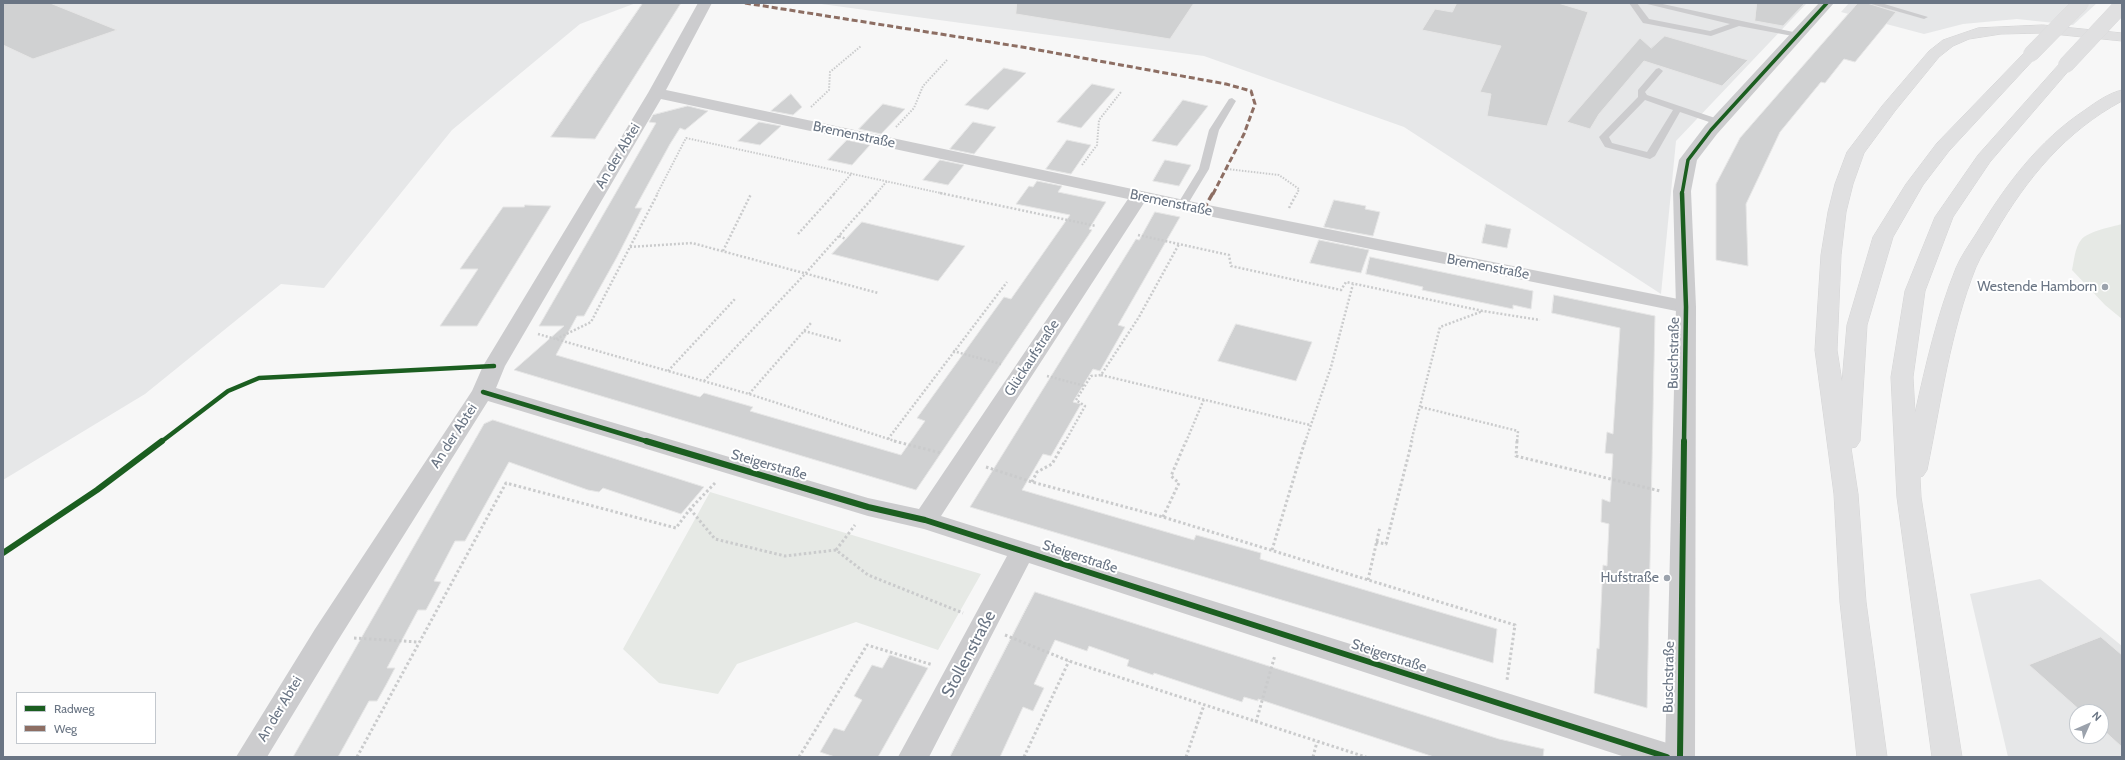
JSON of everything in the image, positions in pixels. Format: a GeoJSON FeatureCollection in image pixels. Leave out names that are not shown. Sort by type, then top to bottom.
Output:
{"type":"FeatureCollection","features":[{"type":"Feature","properties":{"kind":"highway"},"geometry":{"type":"LineString","coordinates":[[1846,494],[1856,325],[1883,237],[1915,184],[1943,147],[2081,3]]}},
{"type":"Feature","properties":{"kind":"highway"},"geometry":{"type":"LineString","coordinates":[[1947,757],[1909,497],[1902,377],[1915,291],[1944,217],[1984,159],[2066,65],[2122,5]]}},
{"type":"Feature","properties":{"kind":"highway"},"geometry":{"type":"LineString","coordinates":[[1872,757],[1854,602],[1846,494],[1826,350],[1831,256],[1837,212],[1844,184],[1856,152],[1878,126],[1888,109],[1934,54],[1948,43],[1964,36],[2001,30],[2043,29],[2122,37]]}},
{"type":"Feature","properties":{"kind":"highway"},"geometry":{"type":"LineString","coordinates":[[1909,497],[1945,330],[1966,266],[1998,210],[2029,169],[2062,135],[2106,103],[2122,95]]}},
{"type":"Feature","properties":{"kind":"street","name":"An der Abtei"},"geometry":{"type":"LineString","coordinates":[[251,757],[324,637],[483,392],[494,366],[656,93],[705,3]]}},
{"type":"Feature","properties":{"kind":"street","name":"Buschstraße"},"geometry":{"type":"LineString","coordinates":[[1680,757],[1686,307],[1682,192],[1688,160],[1718,122],[1827,3]]}},
{"type":"Feature","properties":{"kind":"street","name":"Bremenstraße"},"geometry":{"type":"LineString","coordinates":[[656,93],[1281,226],[1686,307]]}},
{"type":"Feature","properties":{"kind":"street","name":"Glückaufstraße"},"geometry":{"type":"LineString","coordinates":[[925,520],[1139,196]]}},
{"type":"Feature","properties":{"kind":"street","name":"Steigerstraße"},"geometry":{"type":"LineString","coordinates":[[483,392],[868,507],[925,520],[1667,757]]}},
{"type":"Feature","properties":{"kind":"street","name":"Stollenstraße"},"geometry":{"type":"LineString","coordinates":[[913,757],[1023,551]]}},
{"type":"Feature","properties":{"kind":"lane"},"geometry":{"type":"LineString","coordinates":[[1633,3],[1646,21],[1712,34],[1738,23]]}},
{"type":"Feature","properties":{"kind":"lane"},"geometry":{"type":"LineString","coordinates":[[1647,3],[1798,35]]}},
{"type":"Feature","properties":{"kind":"lane"},"geometry":{"type":"LineString","coordinates":[[1872,3],[1924,17]]}},
{"type":"Feature","properties":{"kind":"lane"},"geometry":{"type":"LineString","coordinates":[[1643,96],[1641,92],[1659,71]]}},
{"type":"Feature","properties":{"kind":"lane"},"geometry":{"type":"LineString","coordinates":[[1643,96],[1718,122]]}},
{"type":"Feature","properties":{"kind":"lane"},"geometry":{"type":"LineString","coordinates":[[1643,96],[1604,137],[1608,145],[1650,156],[1678,109]]}},
{"type":"Feature","properties":{"kind":"lane"},"geometry":{"type":"LineString","coordinates":[[1182,205],[1204,169],[1214,130],[1232,101]]}},
{"type":"Feature","properties":{"kind":"path"},"geometry":{"type":"LineString","coordinates":[[794,122],[829,90],[830,72],[861,46]]}},
{"type":"Feature","properties":{"kind":"path"},"geometry":{"type":"LineString","coordinates":[[881,141],[914,108],[923,86],[947,60]]}},
{"type":"Feature","properties":{"kind":"path"},"geometry":{"type":"LineString","coordinates":[[1070,182],[1097,145],[1099,120],[1121,92]]}},
{"type":"Feature","properties":{"kind":"path"},"geometry":{"type":"LineString","coordinates":[[556,339],[590,322],[686,138],[1179,244],[1229,256],[1231,266],[1238,268],[1341,290],[1346,282],[1483,311],[1540,320]]}},
{"type":"Feature","properties":{"kind":"path"},"geometry":{"type":"LineString","coordinates":[[1227,169],[1279,175],[1299,189],[1281,226]]}},
{"type":"Feature","properties":{"kind":"path"},"geometry":{"type":"LineString","coordinates":[[798,234],[852,173]]}},
{"type":"Feature","properties":{"kind":"path"},"geometry":{"type":"LineString","coordinates":[[704,382],[805,274],[887,181]]}},
{"type":"Feature","properties":{"kind":"path"},"geometry":{"type":"LineString","coordinates":[[723,251],[751,194]]}},
{"type":"Feature","properties":{"kind":"path"},"geometry":{"type":"LineString","coordinates":[[839,236],[846,239]]}},
{"type":"Feature","properties":{"kind":"path"},"geometry":{"type":"LineString","coordinates":[[630,247],[692,242],[878,293]]}},
{"type":"Feature","properties":{"kind":"path"},"geometry":{"type":"LineString","coordinates":[[1101,375],[1139,317],[1179,244]]}},
{"type":"Feature","properties":{"kind":"path"},"geometry":{"type":"LineString","coordinates":[[888,439],[953,351],[1007,282]]}},
{"type":"Feature","properties":{"kind":"path"},"geometry":{"type":"LineString","coordinates":[[1272,550],[1310,425],[1331,367],[1353,284]]}},
{"type":"Feature","properties":{"kind":"path"},"geometry":{"type":"LineString","coordinates":[[668,371],[735,299]]}},
{"type":"Feature","properties":{"kind":"path"},"geometry":{"type":"LineString","coordinates":[[1376,542],[1386,544],[1440,327],[1450,321],[1476,315],[1483,311]]}},
{"type":"Feature","properties":{"kind":"path"},"geometry":{"type":"LineString","coordinates":[[749,394],[811,323]]}},
{"type":"Feature","properties":{"kind":"path"},"geometry":{"type":"LineString","coordinates":[[516,330],[556,339],[749,394],[888,439],[966,460],[1032,482],[1163,517],[1515,625],[1503,705]]}},
{"type":"Feature","properties":{"kind":"path"},"geometry":{"type":"LineString","coordinates":[[804,331],[840,341]]}},
{"type":"Feature","properties":{"kind":"path"},"geometry":{"type":"LineString","coordinates":[[953,351],[1085,386]]}},
{"type":"Feature","properties":{"kind":"path"},"geometry":{"type":"LineString","coordinates":[[1032,482],[1037,472],[1052,464],[1085,406],[1076,400],[1092,376],[1101,375],[1310,425]]}},
{"type":"Feature","properties":{"kind":"path"},"geometry":{"type":"LineString","coordinates":[[1163,517],[1179,483],[1171,476],[1204,399]]}},
{"type":"Feature","properties":{"kind":"path"},"geometry":{"type":"LineString","coordinates":[[1421,407],[1518,431],[1516,456],[1683,497]]}},
{"type":"Feature","properties":{"kind":"path"},"geometry":{"type":"LineString","coordinates":[[357,757],[418,642],[506,483],[676,528],[690,509],[730,466]]}},
{"type":"Feature","properties":{"kind":"path"},"geometry":{"type":"LineString","coordinates":[[836,550],[868,507]]}},
{"type":"Feature","properties":{"kind":"path"},"geometry":{"type":"LineString","coordinates":[[690,509],[715,539],[785,556],[836,550],[868,575],[986,622],[1011,639],[1069,661],[1204,706],[1366,757]]}},
{"type":"Feature","properties":{"kind":"path"},"geometry":{"type":"LineString","coordinates":[[1368,580],[1380,527]]}},
{"type":"Feature","properties":{"kind":"path"},"geometry":{"type":"LineString","coordinates":[[1256,722],[1281,634]]}},
{"type":"Feature","properties":{"kind":"path"},"geometry":{"type":"LineString","coordinates":[[324,637],[418,642]]}},
{"type":"Feature","properties":{"kind":"path"},"geometry":{"type":"LineString","coordinates":[[798,757],[867,645],[959,673]]}},
{"type":"Feature","properties":{"kind":"path"},"geometry":{"type":"LineString","coordinates":[[1024,757],[1069,661]]}},
{"type":"Feature","properties":{"kind":"path"},"geometry":{"type":"LineString","coordinates":[[1186,757],[1204,706]]}},
{"type":"Feature","properties":{"kind":"path"},"geometry":{"type":"LineString","coordinates":[[1313,757],[1317,742]]}},
{"type":"Feature","properties":{"kind":"shaded area"},"geometry":{"type":"Polygon","coordinates":[[[3,3],[636,3],[580,24],[452,130],[324,288],[281,284],[145,394],[3,480],[3,3]]]}},
{"type":"Feature","properties":{"kind":"shaded area"},"geometry":{"type":"Polygon","coordinates":[[[814,3],[1807,3],[1676,141],[1661,294],[1404,127],[1204,56],[814,3]]]}},
{"type":"Feature","properties":{"kind":"shaded area"},"geometry":{"type":"Polygon","coordinates":[[[1849,3],[2097,3],[2073,25],[2017,19],[1963,24],[1924,34],[1841,12],[1849,3]]]}},
{"type":"Feature","properties":{"kind":"shaded area","name":"Westende Hamborn"},"geometry":{"type":"Polygon","coordinates":[[[2122,224],[2122,319],[2105,305],[2072,270],[2077,246],[2084,237],[2094,232],[2122,224]]]}},
{"type":"Feature","properties":{"kind":"shaded area"},"geometry":{"type":"Polygon","coordinates":[[[710,492],[981,574],[938,650],[856,622],[737,664],[718,694],[659,683],[623,649],[710,492]]]}},
{"type":"Feature","properties":{"kind":"shaded area"},"geometry":{"type":"Polygon","coordinates":[[[2040,579],[2122,646],[2122,757],[2008,757],[1970,594],[2040,579]]]}},
{"type":"Feature","properties":{"kind":"building"},"geometry":{"type":"Polygon","coordinates":[[[3,3],[50,3],[117,30],[33,59],[3,45],[3,3]]]}},
{"type":"Feature","properties":{"kind":"building"},"geometry":{"type":"Polygon","coordinates":[[[643,3],[681,3],[595,139],[551,137],[643,3]]]}},
{"type":"Feature","properties":{"kind":"building"},"geometry":{"type":"Polygon","coordinates":[[[1017,3],[1194,3],[1170,39],[1016,14],[1017,3]]]}},
{"type":"Feature","properties":{"kind":"building"},"geometry":{"type":"Polygon","coordinates":[[[1457,3],[1558,3],[1588,12],[1547,126],[1487,116],[1491,94],[1480,92],[1501,46],[1422,30],[1435,9],[1452,12],[1457,3]]]}},
{"type":"Feature","properties":{"kind":"building"},"geometry":{"type":"Polygon","coordinates":[[[1757,3],[1805,3],[1783,26],[1755,21],[1757,3]]]}},
{"type":"Feature","properties":{"kind":"building"},"geometry":{"type":"Polygon","coordinates":[[[1858,3],[1867,3],[1896,12],[1855,62],[1844,59],[1825,83],[1821,82],[1780,132],[1746,204],[1748,266],[1716,260],[1716,184],[1740,138],[1858,3]]]}},
{"type":"Feature","properties":{"kind":"building"},"geometry":{"type":"Polygon","coordinates":[[[1665,36],[1748,60],[1722,86],[1644,61],[1599,114],[1590,129],[1567,122],[1640,38],[1651,48],[1665,36]]]}},
{"type":"Feature","properties":{"kind":"building"},"geometry":{"type":"Polygon","coordinates":[[[1004,68],[1026,73],[988,110],[965,105],[1004,68]]]}},
{"type":"Feature","properties":{"kind":"building"},"geometry":{"type":"Polygon","coordinates":[[[1092,84],[1115,89],[1081,128],[1057,122],[1092,84]]]}},
{"type":"Feature","properties":{"kind":"building"},"geometry":{"type":"Polygon","coordinates":[[[791,94],[802,107],[793,115],[771,111],[791,94]]]}},
{"type":"Feature","properties":{"kind":"building"},"geometry":{"type":"Polygon","coordinates":[[[1183,100],[1208,106],[1177,146],[1152,141],[1183,100]]]}},
{"type":"Feature","properties":{"kind":"building"},"geometry":{"type":"Polygon","coordinates":[[[883,104],[905,109],[881,134],[859,129],[883,104]]]}},
{"type":"Feature","properties":{"kind":"building"},"geometry":{"type":"Polygon","coordinates":[[[688,106],[708,111],[685,130],[680,128],[670,144],[635,208],[642,208],[617,257],[584,316],[577,316],[556,355],[700,397],[704,393],[753,407],[750,411],[901,455],[925,421],[917,418],[1004,297],[1011,299],[1070,215],[1016,204],[1029,186],[1033,187],[1037,181],[1062,186],[1058,192],[1106,202],[1089,229],[1092,230],[916,490],[514,370],[564,326],[539,326],[656,123],[649,122],[653,115],[688,106]]]}},
{"type":"Feature","properties":{"kind":"building"},"geometry":{"type":"Polygon","coordinates":[[[759,122],[781,126],[760,145],[738,141],[759,122]]]}},
{"type":"Feature","properties":{"kind":"building"},"geometry":{"type":"Polygon","coordinates":[[[973,122],[996,127],[974,154],[950,149],[973,122]]]}},
{"type":"Feature","properties":{"kind":"building"},"geometry":{"type":"Polygon","coordinates":[[[847,140],[870,145],[852,165],[828,160],[847,140]]]}},
{"type":"Feature","properties":{"kind":"building"},"geometry":{"type":"Polygon","coordinates":[[[1067,140],[1091,145],[1071,174],[1046,169],[1067,140]]]}},
{"type":"Feature","properties":{"kind":"building"},"geometry":{"type":"Polygon","coordinates":[[[940,160],[964,165],[948,185],[923,180],[940,160]]]}},
{"type":"Feature","properties":{"kind":"building"},"geometry":{"type":"Polygon","coordinates":[[[1165,160],[1191,165],[1179,186],[1153,181],[1165,160]]]}},
{"type":"Feature","properties":{"kind":"building"},"geometry":{"type":"Polygon","coordinates":[[[1334,200],[1366,206],[1365,209],[1380,212],[1373,236],[1324,227],[1334,200]]]}},
{"type":"Feature","properties":{"kind":"building"},"geometry":{"type":"Polygon","coordinates":[[[525,205],[551,206],[477,326],[440,326],[478,269],[460,269],[503,207],[524,207],[525,205]]]}},
{"type":"Feature","properties":{"kind":"building"},"geometry":{"type":"Polygon","coordinates":[[[1155,212],[1180,217],[1118,325],[1125,327],[1100,371],[1093,369],[1073,402],[1081,404],[1051,456],[1043,454],[1022,490],[1194,540],[1196,535],[1261,553],[1260,559],[1497,629],[1493,663],[970,507],[1136,239],[1139,240],[1155,212]]]}},
{"type":"Feature","properties":{"kind":"building"},"geometry":{"type":"Polygon","coordinates":[[[862,222],[965,246],[938,281],[832,254],[862,222]]]}},
{"type":"Feature","properties":{"kind":"building"},"geometry":{"type":"Polygon","coordinates":[[[1486,224],[1511,229],[1507,248],[1482,243],[1486,224]]]}},
{"type":"Feature","properties":{"kind":"building"},"geometry":{"type":"Polygon","coordinates":[[[1319,240],[1369,250],[1361,273],[1310,263],[1319,240]]]}},
{"type":"Feature","properties":{"kind":"building"},"geometry":{"type":"Polygon","coordinates":[[[1370,257],[1533,291],[1531,309],[1513,305],[1513,309],[1422,290],[1423,287],[1366,274],[1370,257]]]}},
{"type":"Feature","properties":{"kind":"building"},"geometry":{"type":"Polygon","coordinates":[[[1554,295],[1655,316],[1647,708],[1594,693],[1597,648],[1599,649],[1603,565],[1607,566],[1609,524],[1601,522],[1602,499],[1610,502],[1613,454],[1605,453],[1607,432],[1613,434],[1620,328],[1552,313],[1554,295]]]}},
{"type":"Feature","properties":{"kind":"building"},"geometry":{"type":"Polygon","coordinates":[[[1236,324],[1312,342],[1296,381],[1218,361],[1236,324]]]}},
{"type":"Feature","properties":{"kind":"building"},"geometry":{"type":"Polygon","coordinates":[[[493,420],[704,487],[681,514],[603,488],[599,492],[588,490],[509,462],[465,541],[455,541],[434,581],[441,582],[426,610],[418,610],[387,668],[395,668],[386,685],[377,701],[369,701],[338,757],[293,757],[484,424],[493,420]]]}},
{"type":"Feature","properties":{"kind":"building"},"geometry":{"type":"Polygon","coordinates":[[[1035,592],[1499,739],[1544,749],[1543,757],[1434,757],[1258,699],[1258,701],[1244,697],[1242,702],[1154,673],[1153,675],[1127,666],[1129,660],[1089,646],[1087,651],[1055,640],[1034,684],[1044,688],[1033,711],[1023,707],[1000,757],[950,757],[1035,592]]]}},
{"type":"Feature","properties":{"kind":"building"},"geometry":{"type":"Polygon","coordinates":[[[2101,637],[2122,655],[2122,747],[2109,735],[2109,704],[2073,704],[2029,665],[2101,637]]]}},
{"type":"Feature","properties":{"kind":"building"},"geometry":{"type":"Polygon","coordinates":[[[890,655],[928,668],[878,757],[835,757],[820,752],[834,728],[844,731],[862,700],[854,696],[872,665],[882,668],[890,655]]]}},
{"type":"Feature","properties":{"kind":"marked path"},"geometry":{"type":"LineString","coordinates":[[745,3],[1022,47],[1226,84],[1251,91],[1255,104],[1244,134],[1227,169],[1203,210]]}},
{"type":"Feature","properties":{"kind":"cycle path"},"geometry":{"type":"LineString","coordinates":[[1680,757],[1686,307],[1682,191],[1688,160],[1711,130],[1827,3]]}},
{"type":"Feature","properties":{"kind":"cycle path"},"geometry":{"type":"LineString","coordinates":[[3,553],[97,490],[228,391],[244,383],[259,378],[494,366]]}},
{"type":"Feature","properties":{"kind":"cycle path"},"geometry":{"type":"LineString","coordinates":[[483,392],[868,507],[925,520],[1667,757]]}},
{"type":"Feature","properties":{"kind":"place","name":"Westende Hamborn"},"geometry":{"type":"Point","coordinates":[2105,287]}},
{"type":"Feature","properties":{"kind":"place","name":"Hufstraße"},"geometry":{"type":"Point","coordinates":[1667,578]}}]}
